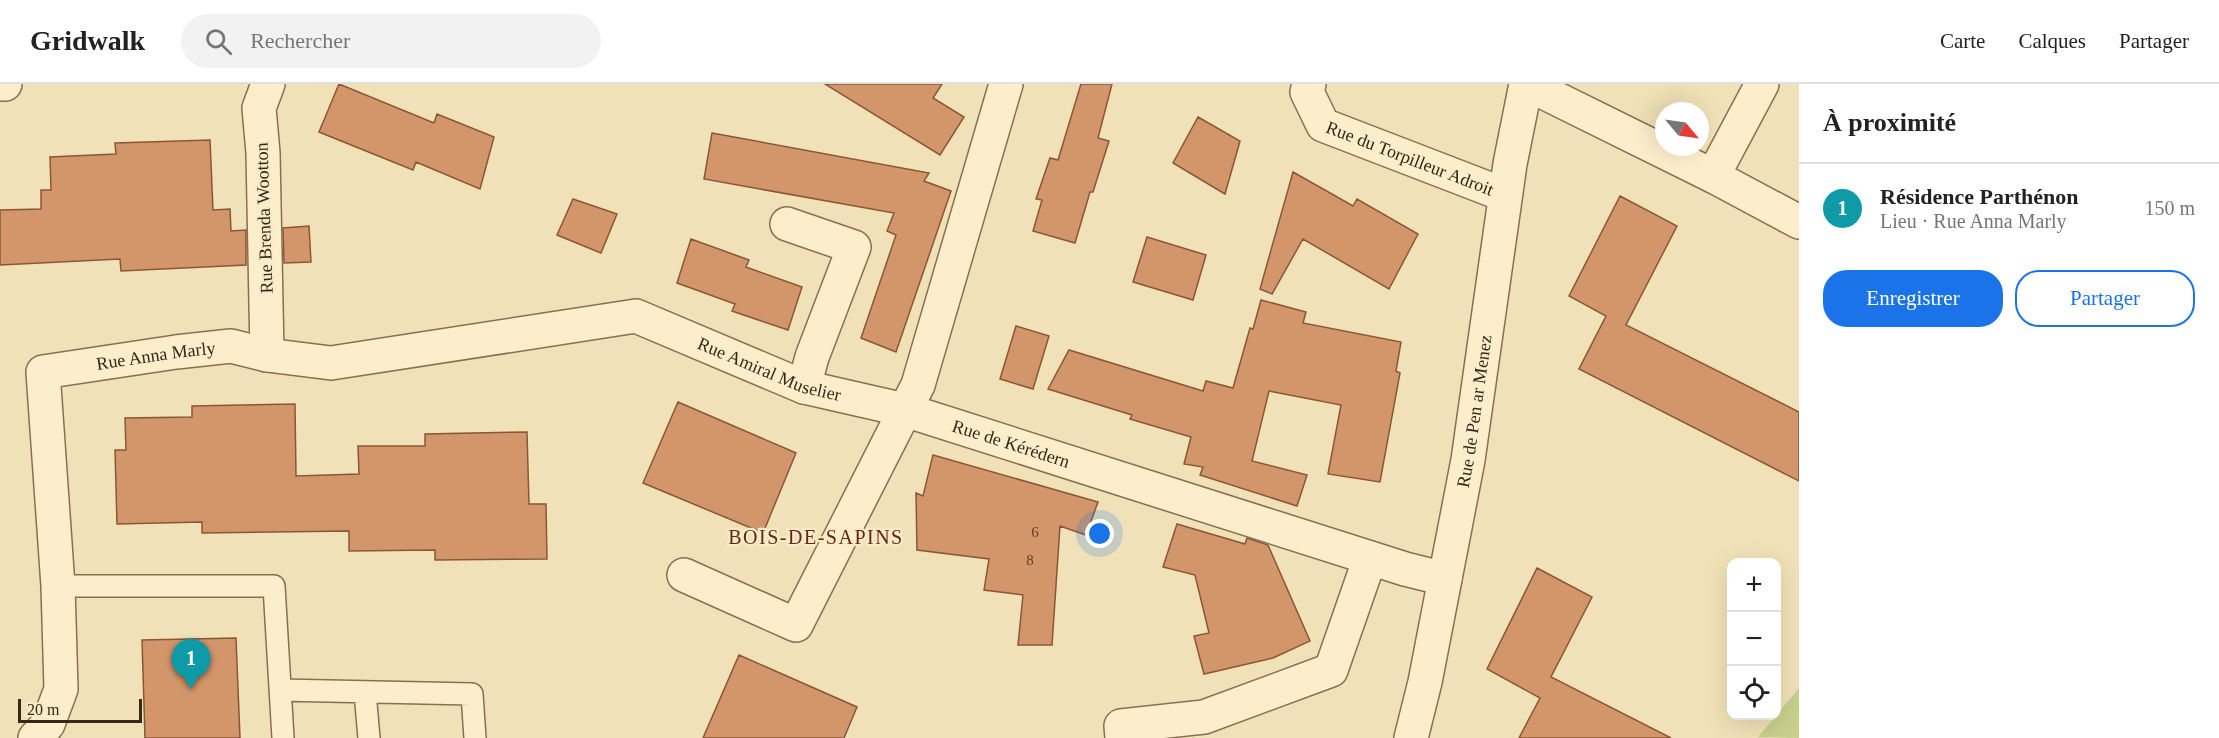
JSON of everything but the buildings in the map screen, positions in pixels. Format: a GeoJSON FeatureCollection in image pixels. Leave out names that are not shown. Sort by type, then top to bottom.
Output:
{"type":"FeatureCollection","features":[{"type":"Feature","properties":{"kind":"street"},"geometry":{"type":"LineString","coordinates":[[0,84],[5,84]]}},
{"type":"Feature","properties":{"kind":"street","name":"Rue Brenda Wootton"},"geometry":{"type":"LineString","coordinates":[[267,355],[263,153],[259,108],[268,84]]}},
{"type":"Feature","properties":{"kind":"street"},"geometry":{"type":"LineString","coordinates":[[684,575],[796,625],[918,386],[1006,84]]}},
{"type":"Feature","properties":{"kind":"street","name":"Rue du Torpilleur Adroit"},"geometry":{"type":"LineString","coordinates":[[1309,84],[1307,92],[1323,125],[1505,195]]}},
{"type":"Feature","properties":{"kind":"street"},"geometry":{"type":"LineString","coordinates":[[1526,84],[1799,222]]}},
{"type":"Feature","properties":{"kind":"street","name":"Rue de Pen ar Menez"},"geometry":{"type":"LineString","coordinates":[[1412,738],[1468,460],[1505,195],[1526,84]]}},
{"type":"Feature","properties":{"kind":"street"},"geometry":{"type":"LineString","coordinates":[[1713,177],[1762,84]]}},
{"type":"Feature","properties":{"kind":"street"},"geometry":{"type":"LineString","coordinates":[[788,224],[854,247],[812,357],[804,387]]}},
{"type":"Feature","properties":{"kind":"street","name":"Rue Anna Marly"},"geometry":{"type":"LineString","coordinates":[[35,738],[48,724],[61,689],[58,586],[43,372],[231,346],[267,355],[331,363],[636,316]]}},
{"type":"Feature","properties":{"kind":"street","name":"Rue Amiral Muselier"},"geometry":{"type":"LineString","coordinates":[[636,316],[804,387],[905,410]]}},
{"type":"Feature","properties":{"kind":"street","name":"Rue de Kérédern"},"geometry":{"type":"LineString","coordinates":[[905,410],[1371,558],[1445,579]]}},
{"type":"Feature","properties":{"kind":"street"},"geometry":{"type":"LineString","coordinates":[[1122,738],[1121,726],[1204,717],[1331,670],[1371,558]]}},
{"type":"Feature","properties":{"kind":"lane"},"geometry":{"type":"LineString","coordinates":[[58,586],[274,586],[283,738]]}},
{"type":"Feature","properties":{"kind":"lane"},"geometry":{"type":"LineString","coordinates":[[280,690],[472,694],[475,738]]}},
{"type":"Feature","properties":{"kind":"lane"},"geometry":{"type":"LineString","coordinates":[[365,692],[369,738]]}},
{"type":"Feature","properties":{"kind":"green space"},"geometry":{"type":"Polygon","coordinates":[[[1799,688],[1799,738],[1758,737],[1772,720],[1781,720],[1781,710],[1799,688]]]}},
{"type":"Feature","properties":{"kind":"place","name":"Résidence Parthénon"},"geometry":{"type":"Point","coordinates":[191,689]}},
{"type":"Feature","properties":{"kind":"district","name":"BOIS-DE-SAPINS"},"geometry":{"type":"Point","coordinates":[816,537]}}]}
